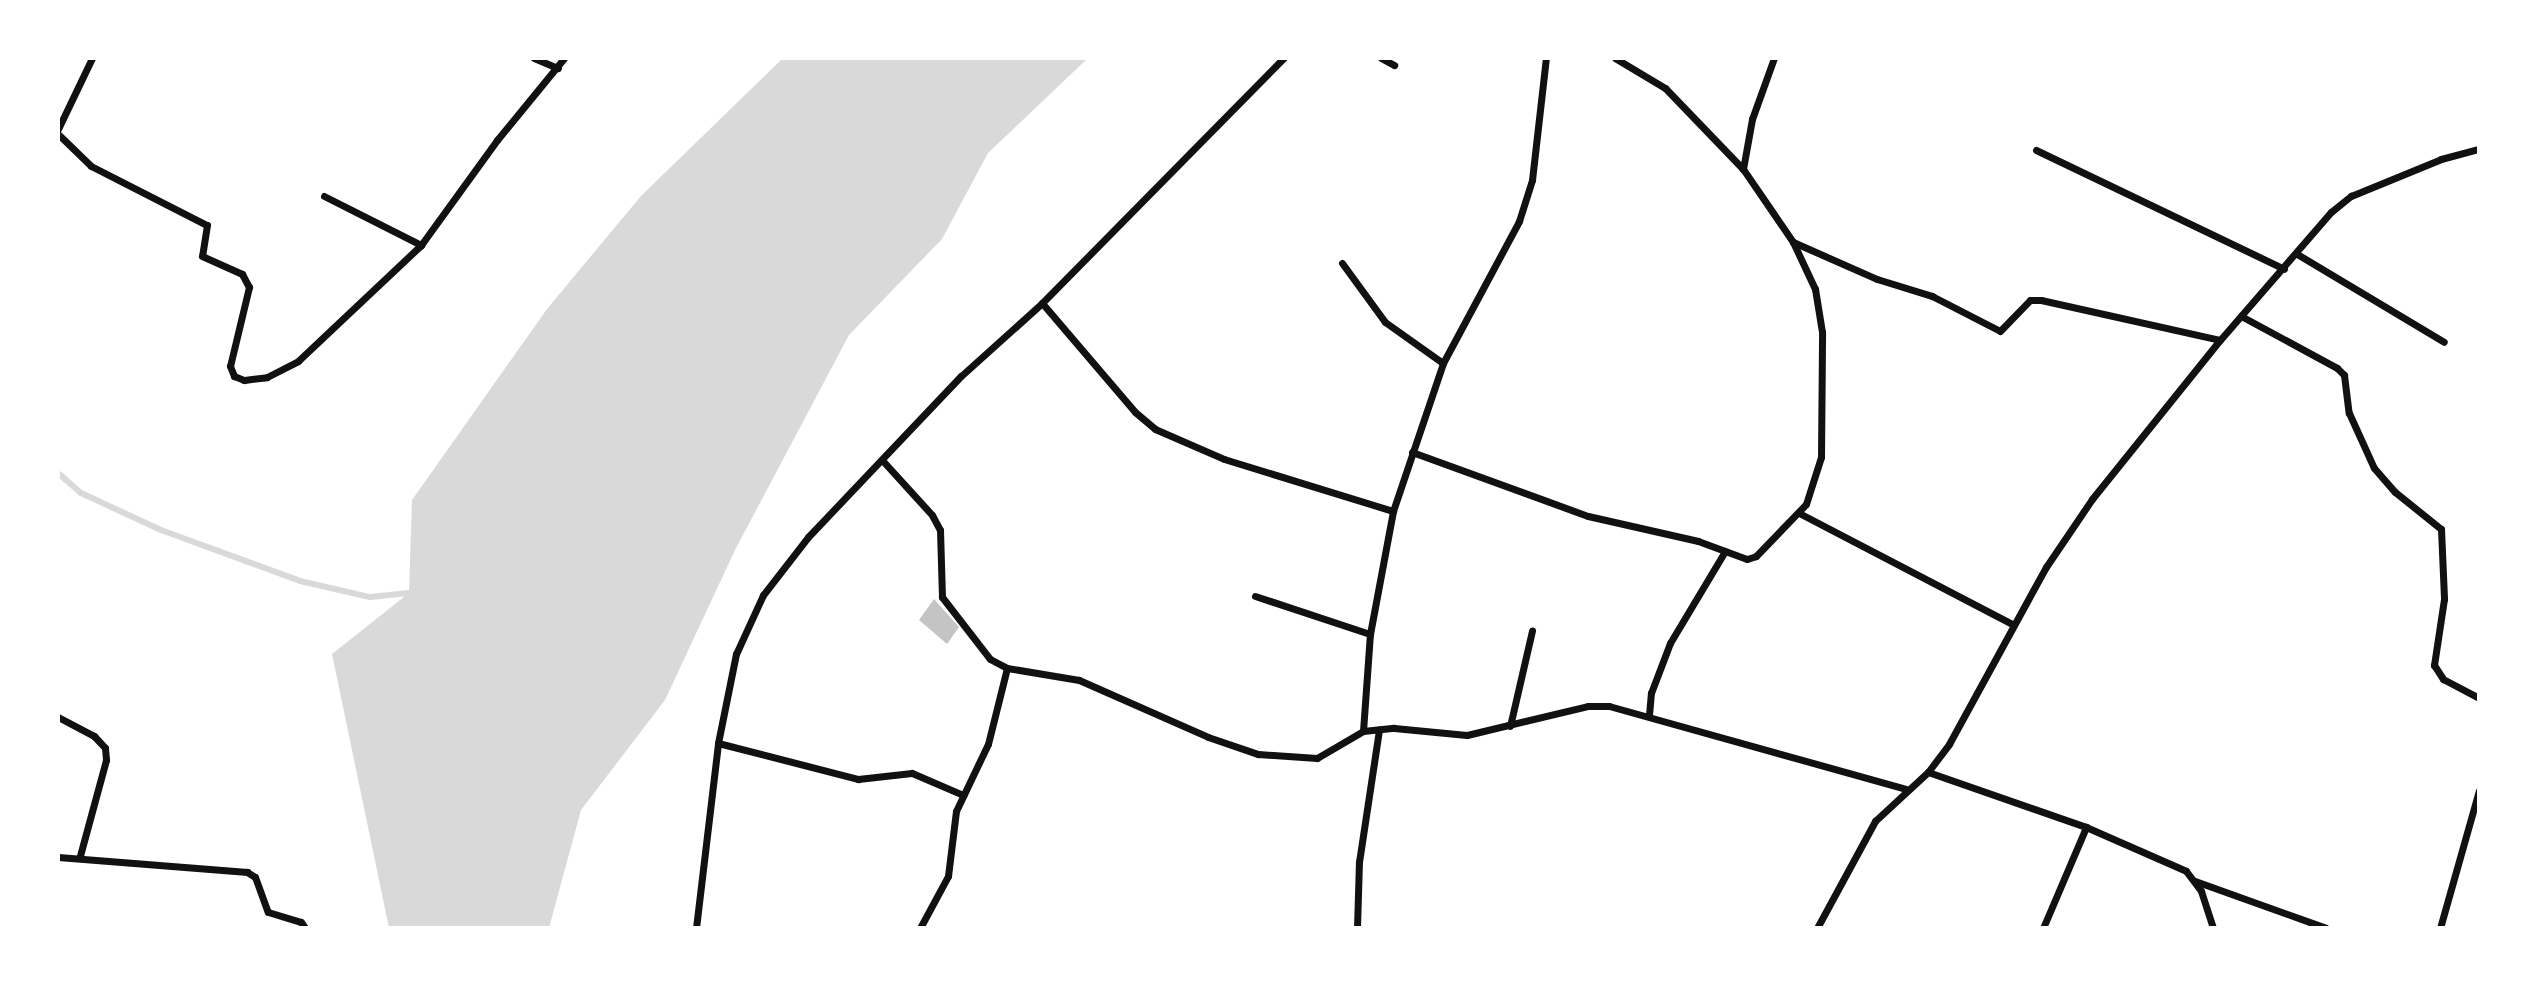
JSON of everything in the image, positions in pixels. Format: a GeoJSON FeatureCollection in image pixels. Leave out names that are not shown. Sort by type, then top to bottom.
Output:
{"type":"FeatureCollection","features":[{"type":"Feature","properties":{"kind":"street"},"geometry":{"type":"LineString","coordinates":[[58,129],[92,58]]}},
{"type":"Feature","properties":{"kind":"street"},"geometry":{"type":"LineString","coordinates":[[534,58],[558,68]]}},
{"type":"Feature","properties":{"kind":"street"},"geometry":{"type":"LineString","coordinates":[[58,134],[91,166],[207,225],[202,256],[242,274],[249,287],[230,366],[234,376],[244,380],[267,377],[298,361],[421,245],[497,140],[564,58]]}},
{"type":"Feature","properties":{"kind":"street"},"geometry":{"type":"LineString","coordinates":[[696,928],[718,743],[736,654],[763,595],[808,537],[961,376],[1042,303],[1284,58]]}},
{"type":"Feature","properties":{"kind":"street"},"geometry":{"type":"LineString","coordinates":[[1381,58],[1394,65]]}},
{"type":"Feature","properties":{"kind":"street"},"geometry":{"type":"LineString","coordinates":[[1363,731],[1370,634],[1393,511],[1443,363],[1519,221],[1532,180],[1546,58]]}},
{"type":"Feature","properties":{"kind":"street"},"geometry":{"type":"LineString","coordinates":[[1412,452],[1588,516],[1747,559],[1756,556],[1799,513],[1818,478],[1821,457],[1822,332],[1815,289],[1793,242],[1743,169],[1665,88],[1615,58]]}},
{"type":"Feature","properties":{"kind":"street"},"geometry":{"type":"LineString","coordinates":[[1743,169],[1752,120],[1774,58]]}},
{"type":"Feature","properties":{"kind":"street"},"geometry":{"type":"LineString","coordinates":[[1817,928],[1858,845],[1906,789],[1928,772],[1949,744],[2012,624],[2092,499],[2220,340],[2331,212],[2351,196],[2441,159],[2479,149]]}},
{"type":"Feature","properties":{"kind":"street"},"geometry":{"type":"LineString","coordinates":[[2036,150],[2284,269]]}},
{"type":"Feature","properties":{"kind":"street"},"geometry":{"type":"LineString","coordinates":[[324,196],[421,245]]}},
{"type":"Feature","properties":{"kind":"street"},"geometry":{"type":"LineString","coordinates":[[1793,242],[1877,279],[1932,296],[2000,331],[2030,300],[2040,300],[2220,340]]}},
{"type":"Feature","properties":{"kind":"street"},"geometry":{"type":"LineString","coordinates":[[2297,254],[2444,342]]}},
{"type":"Feature","properties":{"kind":"street"},"geometry":{"type":"LineString","coordinates":[[1342,263],[1385,322],[1443,363]]}},
{"type":"Feature","properties":{"kind":"street"},"geometry":{"type":"LineString","coordinates":[[1042,303],[1135,412],[1155,429],[1224,459],[1393,511]]}},
{"type":"Feature","properties":{"kind":"street"},"geometry":{"type":"LineString","coordinates":[[2241,316],[2344,375],[2346,403],[2374,468],[2441,529],[2444,599],[2434,665],[2443,679],[2479,698]]}},
{"type":"Feature","properties":{"kind":"street"},"geometry":{"type":"LineString","coordinates":[[882,460],[932,515],[940,530],[942,597],[990,659],[1007,668],[1079,680],[1208,737],[1258,754],[1317,758],[1363,731],[1379,729],[1467,735],[1588,706],[1648,715],[1906,789]]}},
{"type":"Feature","properties":{"kind":"street"},"geometry":{"type":"LineString","coordinates":[[1799,513],[2012,624]]}},
{"type":"Feature","properties":{"kind":"street"},"geometry":{"type":"LineString","coordinates":[[1648,715],[1651,693],[1670,643],[1725,551]]}},
{"type":"Feature","properties":{"kind":"street"},"geometry":{"type":"LineString","coordinates":[[1255,596],[1370,634]]}},
{"type":"Feature","properties":{"kind":"street"},"geometry":{"type":"LineString","coordinates":[[1510,726],[1532,631]]}},
{"type":"Feature","properties":{"kind":"street"},"geometry":{"type":"LineString","coordinates":[[920,928],[948,876],[953,825],[963,795],[988,744],[1007,668]]}},
{"type":"Feature","properties":{"kind":"street"},"geometry":{"type":"LineString","coordinates":[[58,717],[94,736],[105,748],[106,760],[80,856]]}},
{"type":"Feature","properties":{"kind":"street"},"geometry":{"type":"LineString","coordinates":[[1357,928],[1359,862],[1379,729]]}},
{"type":"Feature","properties":{"kind":"street"},"geometry":{"type":"LineString","coordinates":[[718,743],[858,779],[912,773],[963,795]]}},
{"type":"Feature","properties":{"kind":"street"},"geometry":{"type":"LineString","coordinates":[[1928,772],[2087,827],[2164,860],[2195,881],[2326,928]]}},
{"type":"Feature","properties":{"kind":"street"},"geometry":{"type":"LineString","coordinates":[[2440,928],[2479,792]]}},
{"type":"Feature","properties":{"kind":"street"},"geometry":{"type":"LineString","coordinates":[[2043,928],[2087,827]]}},
{"type":"Feature","properties":{"kind":"street"},"geometry":{"type":"LineString","coordinates":[[58,857],[80,856],[247,872],[255,877],[268,912],[301,922],[305,928]]}},
{"type":"Feature","properties":{"kind":"street"},"geometry":{"type":"LineString","coordinates":[[2195,881],[2213,928]]}},
{"type":"Feature","properties":{"kind":"shaded area"},"geometry":{"type":"Polygon","coordinates":[[[783,58],[1088,58],[988,153],[942,239],[849,335],[735,550],[665,700],[581,810],[549,928],[389,928],[332,654],[409,593],[412,500],[547,309],[641,196],[783,58]]]}},
{"type":"Feature","properties":{"kind":"building"},"geometry":{"type":"Polygon","coordinates":[[[934,599],[959,627],[947,644],[919,620],[934,599]]]}},
{"type":"Feature","properties":{"kind":"waterway"},"geometry":{"type":"LineString","coordinates":[[58,473],[81,493],[161,530],[300,581],[370,597],[409,593]]}}]}
